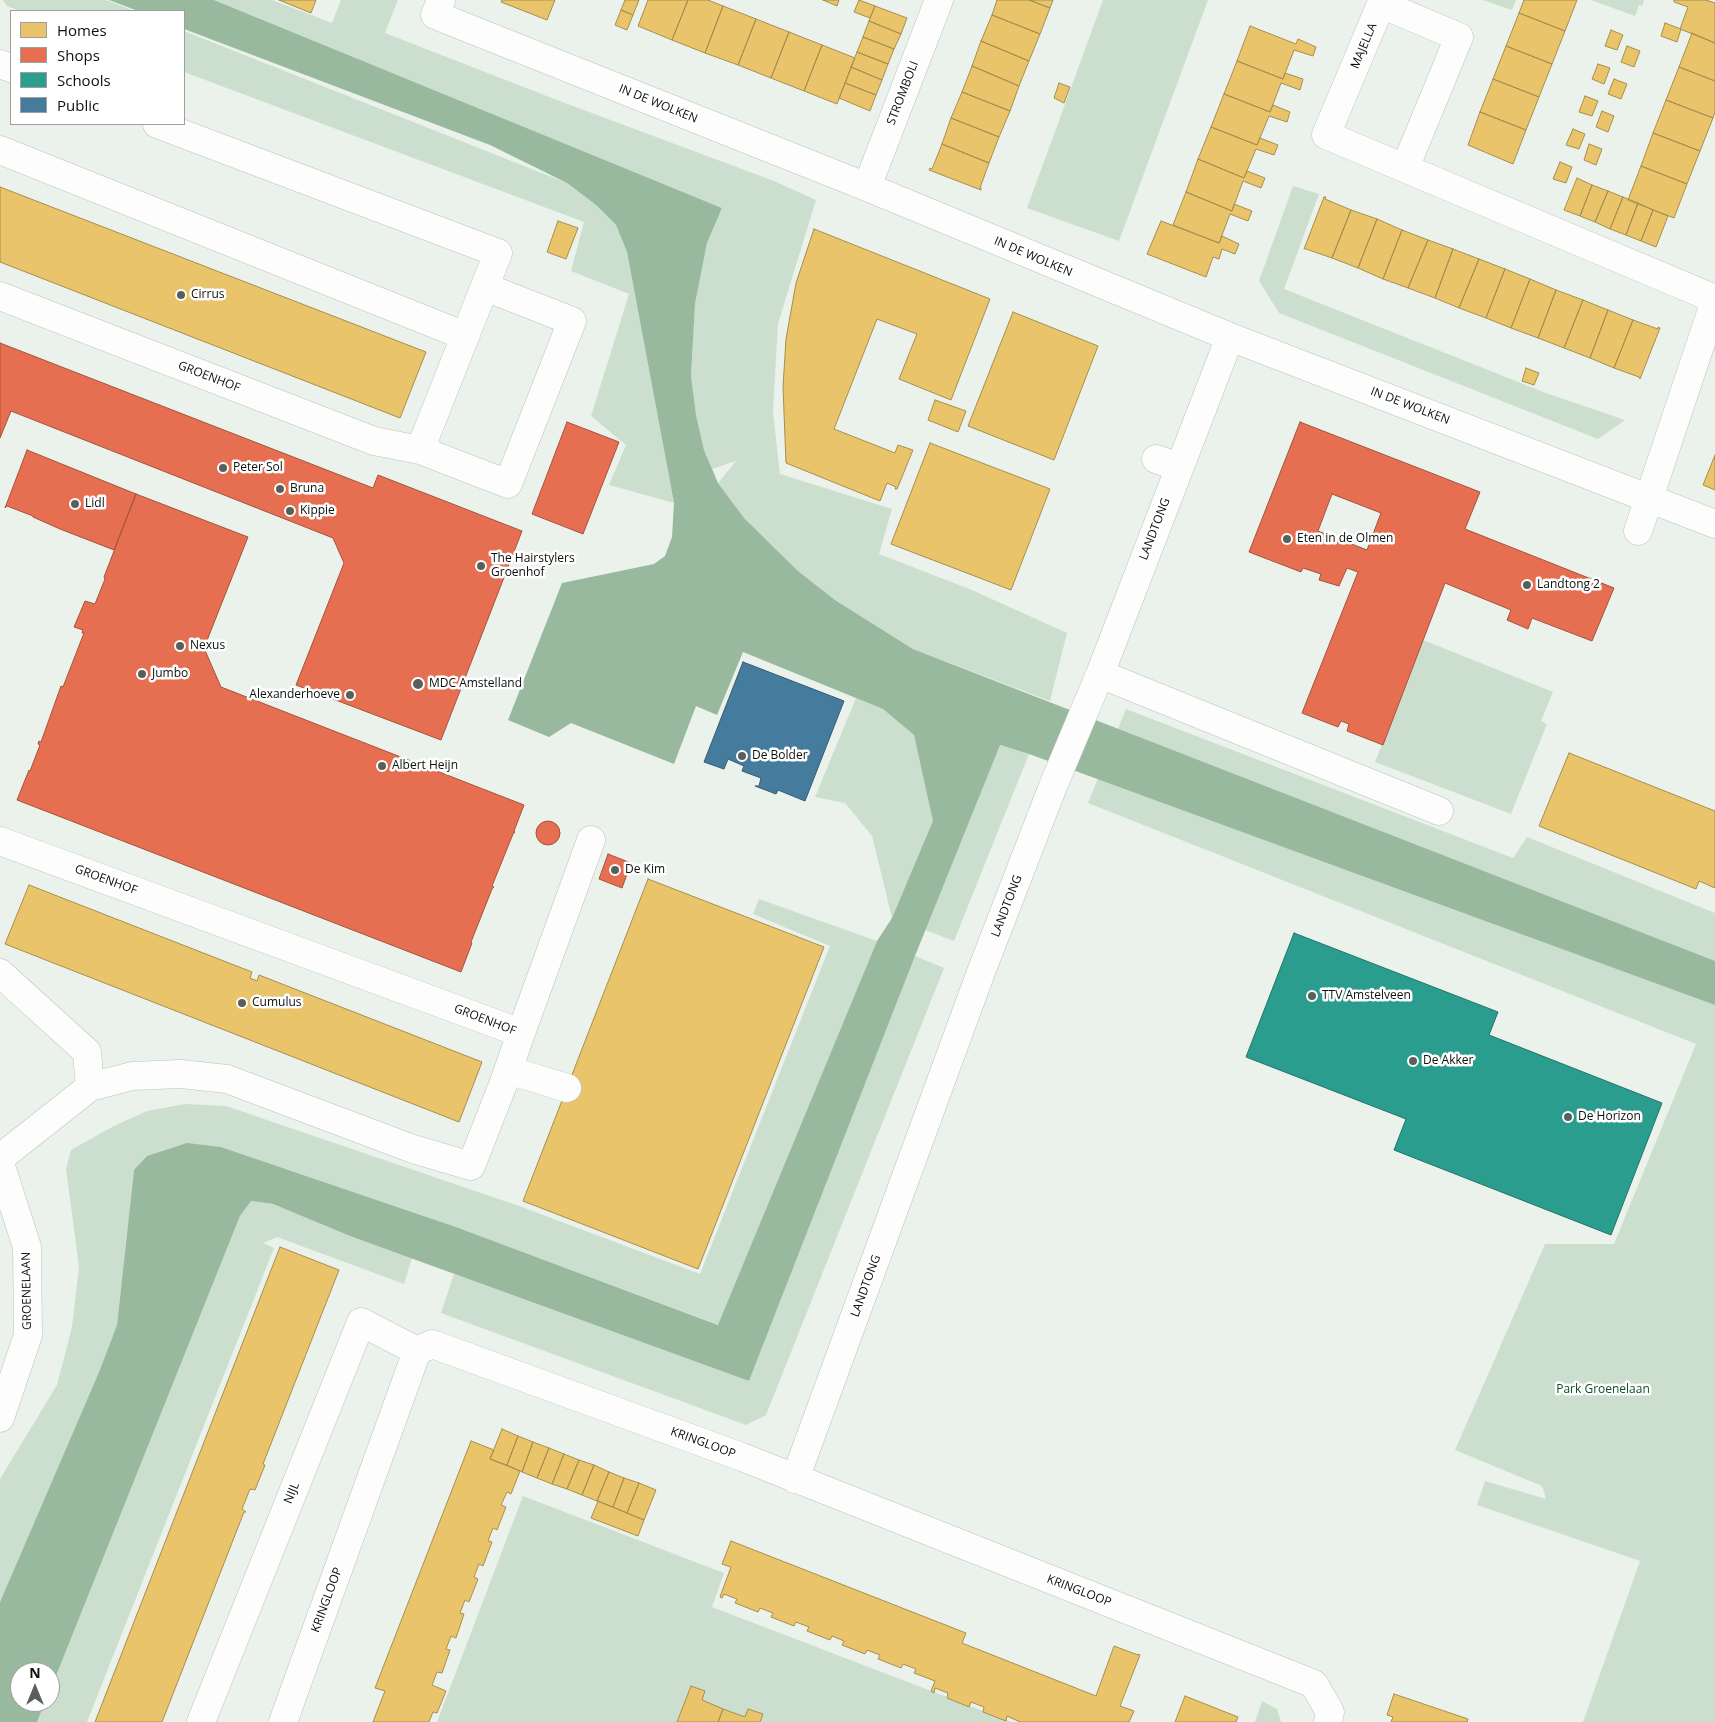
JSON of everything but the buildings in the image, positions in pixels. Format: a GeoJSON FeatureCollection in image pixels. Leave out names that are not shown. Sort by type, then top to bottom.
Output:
{"type":"FeatureCollection","features":[{"type":"Feature","properties":{"kind":"street","name":"IN DE WOLKEN"},"geometry":{"type":"LineString","coordinates":[[441,0],[435,15],[867,187],[1230,337],[1715,524]]}},
{"type":"Feature","properties":{"kind":"street","name":"STROMBOLI"},"geometry":{"type":"LineString","coordinates":[[867,187],[939,0]]}},
{"type":"Feature","properties":{"kind":"street","name":"MAJELLA"},"geometry":{"type":"LineString","coordinates":[[1405,168],[1459,37],[1381,4],[1326,135],[1715,300]]}},
{"type":"Feature","properties":{"kind":"street"},"geometry":{"type":"LineString","coordinates":[[160,125],[498,253],[420,450]]}},
{"type":"Feature","properties":{"kind":"street"},"geometry":{"type":"LineString","coordinates":[[0,150],[465,336]]}},
{"type":"Feature","properties":{"kind":"street","name":"GROENHOF"},"geometry":{"type":"LineString","coordinates":[[0,296],[374,441],[420,450],[508,484],[572,321],[485,286]]}},
{"type":"Feature","properties":{"kind":"street"},"geometry":{"type":"LineString","coordinates":[[1638,531],[1715,300]]}},
{"type":"Feature","properties":{"kind":"street","name":"LANDTONG"},"geometry":{"type":"LineString","coordinates":[[794,1480],[981,972],[1053,786],[1100,674],[1167,463],[1230,337]]}},
{"type":"Feature","properties":{"kind":"street"},"geometry":{"type":"LineString","coordinates":[[1100,674],[1439,811]]}},
{"type":"Feature","properties":{"kind":"street"},"geometry":{"type":"LineString","coordinates":[[521,1033],[591,840]]}},
{"type":"Feature","properties":{"kind":"street","name":"GROENHOF"},"geometry":{"type":"LineString","coordinates":[[0,841],[521,1033],[471,1166],[413,1149],[227,1079],[181,1074],[132,1076],[90,1087],[0,1158]]}},
{"type":"Feature","properties":{"kind":"street"},"geometry":{"type":"LineString","coordinates":[[0,973],[87,1052],[90,1087]]}},
{"type":"Feature","properties":{"kind":"street"},"geometry":{"type":"LineString","coordinates":[[508,1070],[567,1088]]}},
{"type":"Feature","properties":{"kind":"street","name":"GROENELAAN"},"geometry":{"type":"LineString","coordinates":[[0,1163],[27,1247],[28,1335],[0,1418]]}},
{"type":"Feature","properties":{"kind":"street","name":"NIJL"},"geometry":{"type":"LineString","coordinates":[[200,1722],[361,1322],[417,1351]]}},
{"type":"Feature","properties":{"kind":"street","name":"KRINGLOOP"},"geometry":{"type":"LineString","coordinates":[[283,1722],[417,1351],[432,1344],[742,1458],[1314,1684],[1330,1712],[1328,1722]]}},
{"type":"Feature","properties":{"kind":"green space"},"geometry":{"type":"Polygon","coordinates":[[[3,0],[106,0],[132,10],[17,10],[7,6],[3,0]]]}},
{"type":"Feature","properties":{"kind":"green space"},"geometry":{"type":"Polygon","coordinates":[[[214,0],[272,0],[332,23],[341,0],[398,0],[385,33],[774,181],[816,200],[778,324],[773,412],[780,474],[892,509],[879,554],[972,590],[1067,633],[1050,701],[913,649],[835,600],[798,571],[744,518],[718,483],[736,461],[712,469],[704,450],[696,415],[691,376],[695,304],[707,243],[722,208],[214,0]]]}},
{"type":"Feature","properties":{"kind":"green space"},"geometry":{"type":"Polygon","coordinates":[[[1103,0],[1208,0],[1119,241],[1027,208],[1103,0]]]}},
{"type":"Feature","properties":{"kind":"green space"},"geometry":{"type":"Polygon","coordinates":[[[1483,0],[1516,0],[1512,10],[1483,0]]]}},
{"type":"Feature","properties":{"kind":"green space"},"geometry":{"type":"Polygon","coordinates":[[[1591,0],[1644,0],[1642,6],[1639,5],[1635,16],[1591,0]]]}},
{"type":"Feature","properties":{"kind":"green space"},"geometry":{"type":"Polygon","coordinates":[[[185,31],[567,183],[596,205],[616,225],[627,252],[674,503],[609,485],[626,445],[591,416],[629,294],[571,271],[584,222],[185,72],[185,31]]]}},
{"type":"Feature","properties":{"kind":"green space"},"geometry":{"type":"Polygon","coordinates":[[[1293,186],[1319,194],[1284,289],[1546,393],[1625,420],[1598,439],[1279,313],[1259,281],[1293,186]]]}},
{"type":"Feature","properties":{"kind":"green space"},"geometry":{"type":"Polygon","coordinates":[[[1423,640],[1553,692],[1541,721],[1547,724],[1511,814],[1375,762],[1423,640]]]}},
{"type":"Feature","properties":{"kind":"green space"},"geometry":{"type":"Polygon","coordinates":[[[856,698],[883,709],[914,735],[934,821],[892,918],[872,836],[845,803],[815,797],[856,698]]]}},
{"type":"Feature","properties":{"kind":"green space","name":"Park Groenelaan"},"geometry":{"type":"Polygon","coordinates":[[[1126,709],[1513,858],[1527,837],[1715,913],[1715,1722],[1583,1722],[1640,1561],[1477,1505],[1485,1481],[1546,1499],[1542,1486],[1455,1450],[1545,1244],[1614,1244],[1696,1044],[1088,803],[1126,709]]]}},
{"type":"Feature","properties":{"kind":"green space"},"geometry":{"type":"Polygon","coordinates":[[[999,745],[1029,754],[954,941],[925,930],[999,745]]]}},
{"type":"Feature","properties":{"kind":"green space"},"geometry":{"type":"Polygon","coordinates":[[[759,899],[877,941],[719,1325],[456,1227],[221,1147],[134,1170],[117,1325],[99,1372],[0,1602],[0,1479],[57,1385],[72,1327],[79,1267],[66,1169],[71,1150],[112,1127],[147,1111],[185,1104],[226,1106],[522,1207],[700,1274],[830,946],[753,914],[759,899]]]}},
{"type":"Feature","properties":{"kind":"green space"},"geometry":{"type":"Polygon","coordinates":[[[915,956],[944,968],[766,1415],[746,1425],[441,1313],[454,1274],[749,1381],[915,956]]]}},
{"type":"Feature","properties":{"kind":"green space"},"geometry":{"type":"Polygon","coordinates":[[[251,1201],[273,1204],[350,1236],[412,1258],[404,1284],[277,1237],[263,1243],[274,1248],[87,1722],[37,1722],[41,1712],[60,1712],[60,1666],[240,1216],[251,1201]]]}},
{"type":"Feature","properties":{"kind":"green space"},"geometry":{"type":"Polygon","coordinates":[[[523,1496],[724,1573],[712,1607],[1012,1722],[437,1722],[523,1496]]]}},
{"type":"Feature","properties":{"kind":"green space"},"geometry":{"type":"Polygon","coordinates":[[[1262,1701],[1277,1709],[1281,1722],[1255,1722],[1262,1701]]]}},
{"type":"Feature","properties":{"kind":"shaded area"},"geometry":{"type":"Polygon","coordinates":[[[109,0],[214,0],[722,208],[707,243],[695,304],[691,376],[696,415],[704,450],[718,483],[744,518],[798,571],[835,600],[913,649],[1715,961],[1715,1005],[1000,745],[915,956],[749,1381],[350,1236],[273,1204],[251,1201],[240,1216],[60,1666],[60,1662],[10,1662],[10,1712],[41,1712],[37,1722],[0,1722],[0,1602],[99,1372],[117,1325],[134,1170],[147,1156],[187,1143],[221,1147],[456,1227],[718,1325],[877,941],[892,918],[933,821],[914,735],[883,709],[743,652],[717,715],[696,706],[674,764],[571,723],[549,737],[508,720],[562,583],[654,564],[665,556],[672,537],[674,503],[627,252],[616,225],[596,205],[567,183],[490,145],[185,29],[185,10],[135,10],[109,0]]]}},
{"type":"Feature","properties":{"kind":"place","name":"Cirrus"},"geometry":{"type":"Point","coordinates":[181,295]}},
{"type":"Feature","properties":{"kind":"place","name":"Peter Sol"},"geometry":{"type":"Point","coordinates":[223,468]}},
{"type":"Feature","properties":{"kind":"place","name":"Bruna"},"geometry":{"type":"Point","coordinates":[280,489]}},
{"type":"Feature","properties":{"kind":"place","name":"Lidl"},"geometry":{"type":"Point","coordinates":[75,504]}},
{"type":"Feature","properties":{"kind":"place","name":"Kippie"},"geometry":{"type":"Point","coordinates":[290,511]}},
{"type":"Feature","properties":{"kind":"place","name":"Eten in de Olmen"},"geometry":{"type":"Point","coordinates":[1287,539]}},
{"type":"Feature","properties":{"kind":"place","name":"The Hairstylers Groenhof"},"geometry":{"type":"Point","coordinates":[481,566]}},
{"type":"Feature","properties":{"kind":"place","name":"Landtong 2"},"geometry":{"type":"Point","coordinates":[1527,585]}},
{"type":"Feature","properties":{"kind":"place","name":"Nexus"},"geometry":{"type":"Point","coordinates":[180,646]}},
{"type":"Feature","properties":{"kind":"place","name":"Jumbo"},"geometry":{"type":"Point","coordinates":[142,674]}},
{"type":"Feature","properties":{"kind":"place","name":"MDC Amstelland"},"geometry":{"type":"Point","coordinates":[418,684]}},
{"type":"Feature","properties":{"kind":"place","name":"Alexanderhoeve"},"geometry":{"type":"Point","coordinates":[350,695]}},
{"type":"Feature","properties":{"kind":"place","name":"De Bolder"},"geometry":{"type":"Point","coordinates":[742,756]}},
{"type":"Feature","properties":{"kind":"place","name":"Albert Heijn"},"geometry":{"type":"Point","coordinates":[382,766]}},
{"type":"Feature","properties":{"kind":"place","name":"De Kim"},"geometry":{"type":"Point","coordinates":[615,870]}},
{"type":"Feature","properties":{"kind":"place","name":"TTV Amstelveen"},"geometry":{"type":"Point","coordinates":[1312,996]}},
{"type":"Feature","properties":{"kind":"place","name":"Cumulus"},"geometry":{"type":"Point","coordinates":[242,1003]}},
{"type":"Feature","properties":{"kind":"place","name":"De Akker"},"geometry":{"type":"Point","coordinates":[1413,1061]}},
{"type":"Feature","properties":{"kind":"place","name":"De Horizon"},"geometry":{"type":"Point","coordinates":[1568,1117]}}]}
